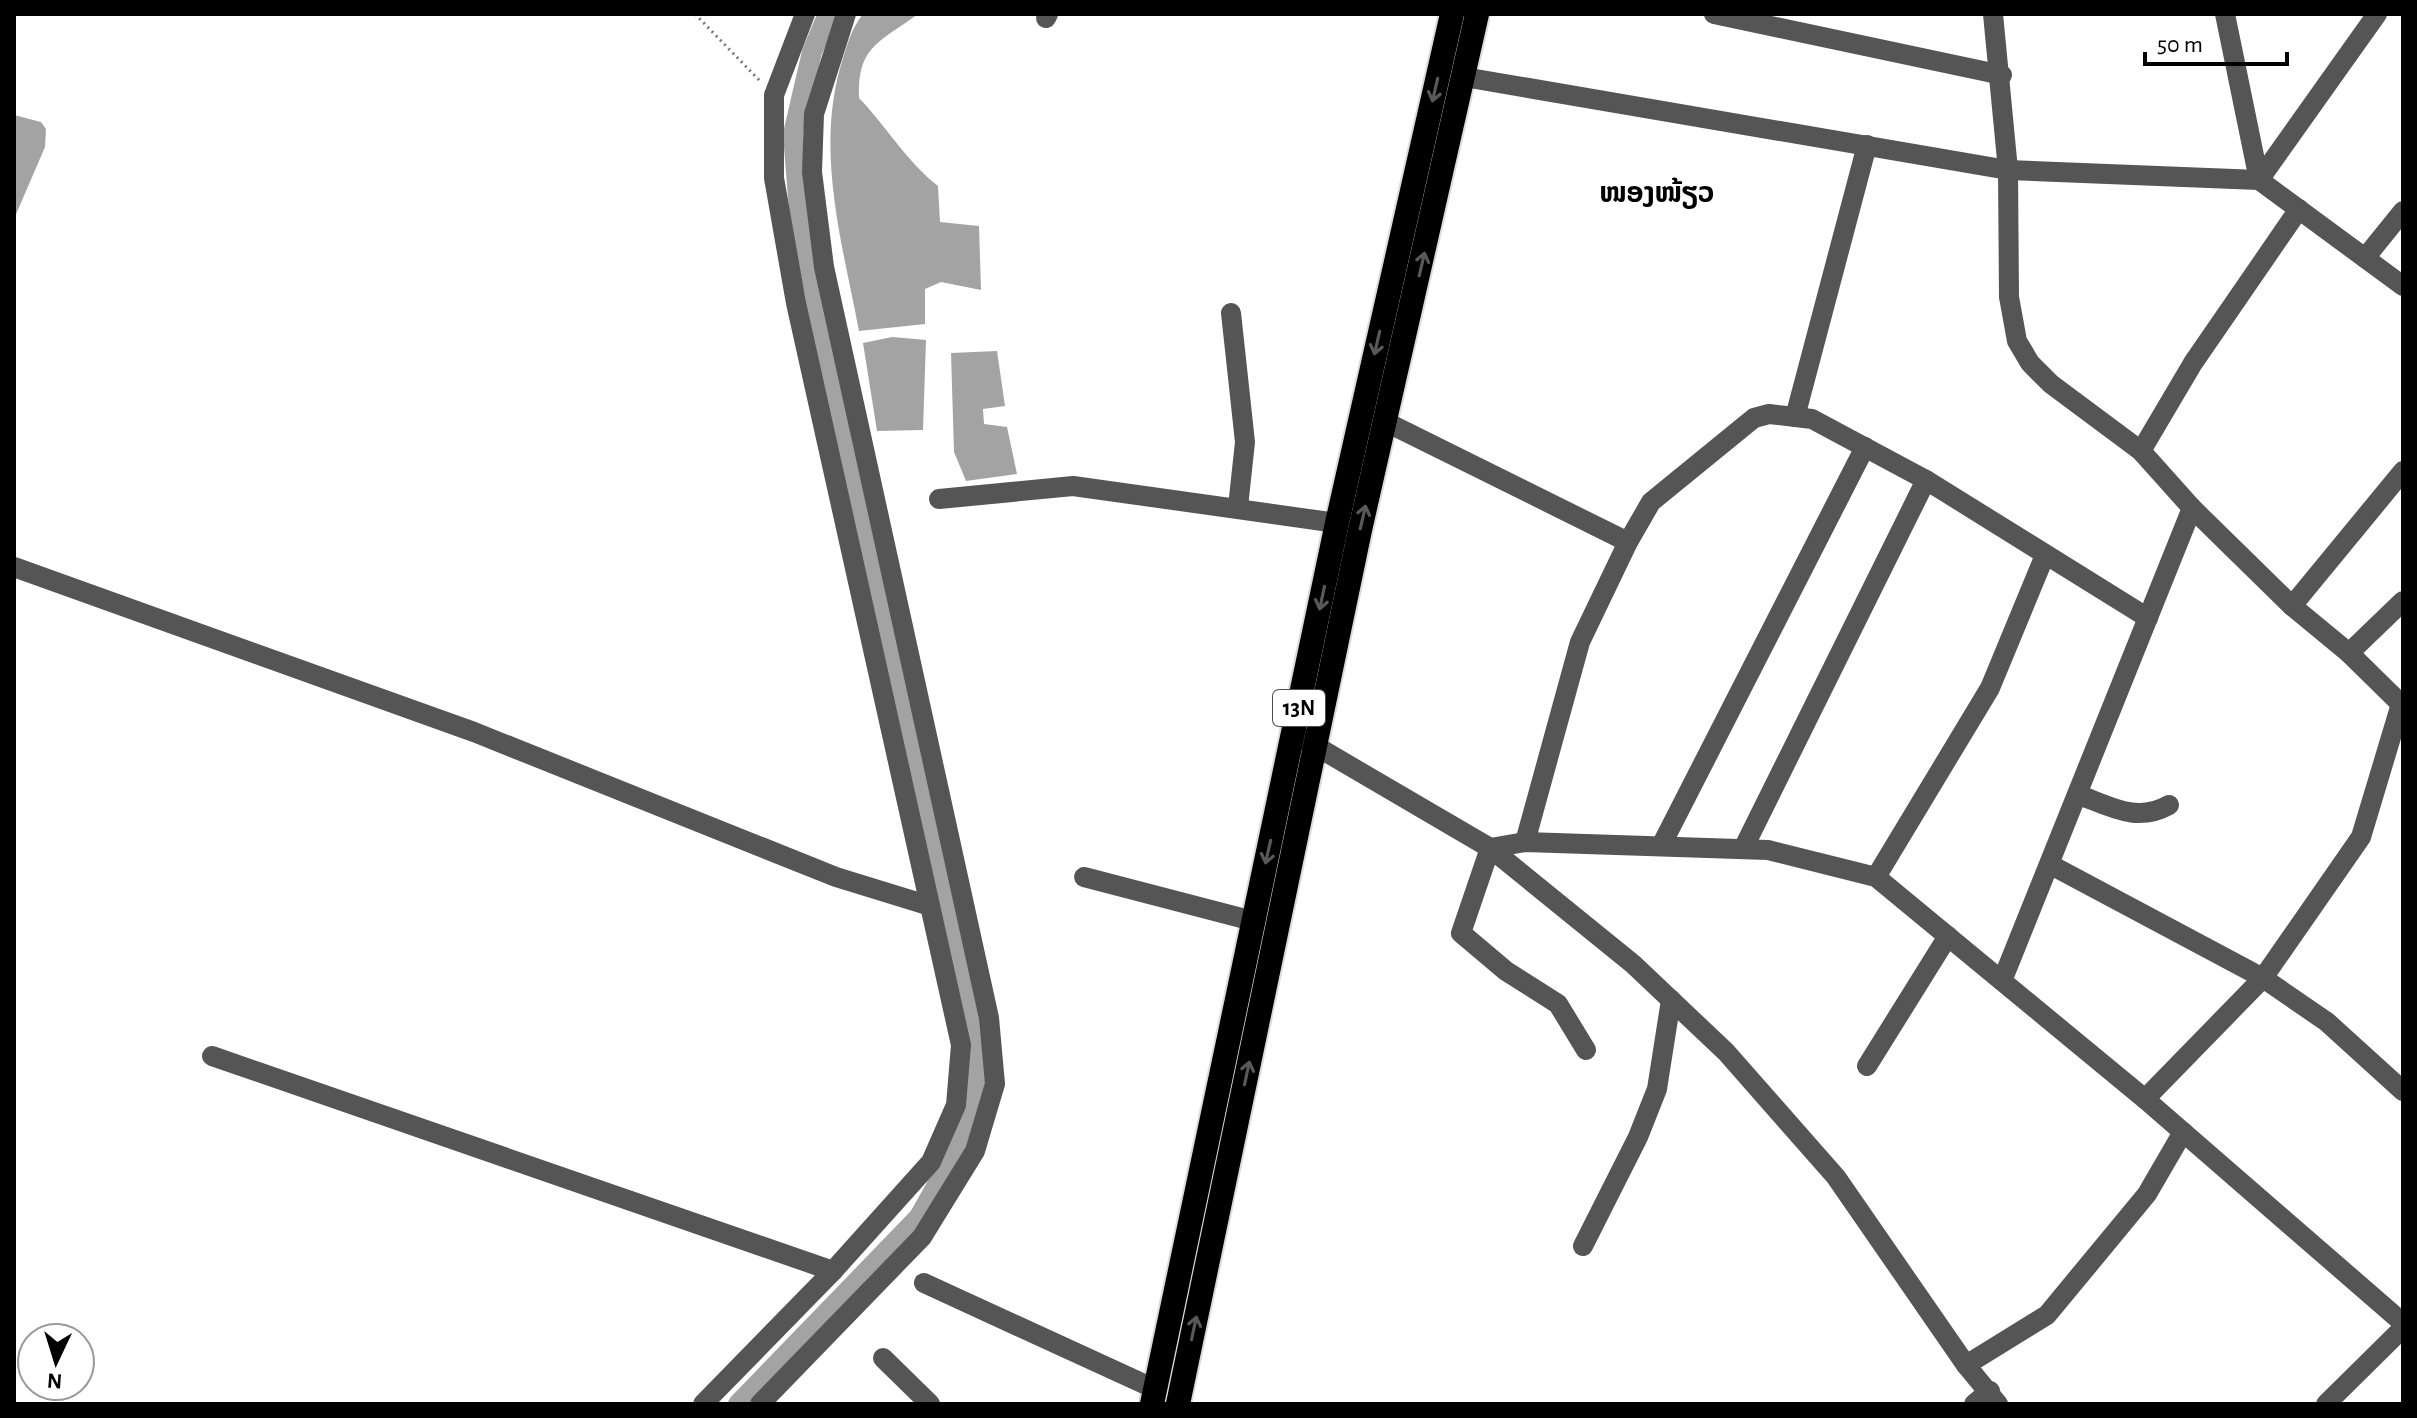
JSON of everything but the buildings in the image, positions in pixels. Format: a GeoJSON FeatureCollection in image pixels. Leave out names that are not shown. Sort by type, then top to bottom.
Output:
{"type":"FeatureCollection","features":[{"type":"Feature","properties":{"kind":"highway","name":"13N"},"geometry":{"type":"LineString","coordinates":[[1154,1396],[1337,523],[1452,14]]}},
{"type":"Feature","properties":{"kind":"highway","name":"13N"},"geometry":{"type":"LineString","coordinates":[[1178,1404],[1316,747],[1477,14]]}},
{"type":"Feature","properties":{"kind":"street"},"geometry":{"type":"LineString","coordinates":[[703,1404],[833,1271],[931,1162],[956,1105],[961,1045],[927,905],[796,303],[774,178],[774,95],[805,14]]}},
{"type":"Feature","properties":{"kind":"street"},"geometry":{"type":"LineString","coordinates":[[760,1404],[922,1237],[975,1151],[995,1084],[989,1018],[824,267],[812,172],[814,114],[846,14]]}},
{"type":"Feature","properties":{"kind":"street"},"geometry":{"type":"LineString","coordinates":[[1714,14],[2002,75]]}},
{"type":"Feature","properties":{"kind":"street"},"geometry":{"type":"LineString","coordinates":[[1993,14],[2002,75],[2008,170],[2009,297],[2017,341],[2030,363],[2051,384],[2141,451],[2192,508],[2292,606],[2349,653],[2402,705],[2361,837],[2263,978],[2145,1099]]}},
{"type":"Feature","properties":{"kind":"street"},"geometry":{"type":"LineString","coordinates":[[2225,14],[2259,180]]}},
{"type":"Feature","properties":{"kind":"street"},"geometry":{"type":"LineString","coordinates":[[2259,180],[2377,14]]}},
{"type":"Feature","properties":{"kind":"street"},"geometry":{"type":"LineString","coordinates":[[1464,77],[2008,170],[2259,180],[2403,286]]}},
{"type":"Feature","properties":{"kind":"street"},"geometry":{"type":"LineString","coordinates":[[1795,417],[1867,145]]}},
{"type":"Feature","properties":{"kind":"street"},"geometry":{"type":"LineString","coordinates":[[2141,451],[2193,363],[2299,209]]}},
{"type":"Feature","properties":{"kind":"street"},"geometry":{"type":"LineString","coordinates":[[2365,258],[2403,211]]}},
{"type":"Feature","properties":{"kind":"street"},"geometry":{"type":"LineString","coordinates":[[1231,313],[1245,442],[1238,507]]}},
{"type":"Feature","properties":{"kind":"street"},"geometry":{"type":"LineString","coordinates":[[1525,842],[1580,642],[1628,542],[1651,502],[1754,418],[1769,414],[1812,419],[1926,480],[2148,618]]}},
{"type":"Feature","properties":{"kind":"street"},"geometry":{"type":"LineString","coordinates":[[1386,422],[1628,542]]}},
{"type":"Feature","properties":{"kind":"street"},"geometry":{"type":"LineString","coordinates":[[1661,846],[1865,447]]}},
{"type":"Feature","properties":{"kind":"street"},"geometry":{"type":"LineString","coordinates":[[2292,606],[2403,471]]}},
{"type":"Feature","properties":{"kind":"street"},"geometry":{"type":"LineString","coordinates":[[1743,849],[1926,480]]}},
{"type":"Feature","properties":{"kind":"street"},"geometry":{"type":"LineString","coordinates":[[939,499],[1073,486],[1337,523]]}},
{"type":"Feature","properties":{"kind":"street"},"geometry":{"type":"LineString","coordinates":[[2002,981],[2192,508]]}},
{"type":"Feature","properties":{"kind":"street"},"geometry":{"type":"LineString","coordinates":[[1876,877],[1990,688],[2045,555]]}},
{"type":"Feature","properties":{"kind":"street"},"geometry":{"type":"LineString","coordinates":[[14,567],[474,732],[836,877],[927,905]]}},
{"type":"Feature","properties":{"kind":"street"},"geometry":{"type":"LineString","coordinates":[[2349,653],[2403,601]]}},
{"type":"Feature","properties":{"kind":"street"},"geometry":{"type":"LineString","coordinates":[[1294,734],[1490,848],[1633,964],[1726,1052],[1836,1177],[1987,1400]]}},
{"type":"Feature","properties":{"kind":"street"},"geometry":{"type":"LineString","coordinates":[[2079,795],[2123,811],[2150,816],[2169,805]]}},
{"type":"Feature","properties":{"kind":"street"},"geometry":{"type":"LineString","coordinates":[[1490,848],[1525,842],[1768,850],[1876,877],[2145,1099],[2403,1325],[2326,1404]]}},
{"type":"Feature","properties":{"kind":"street"},"geometry":{"type":"LineString","coordinates":[[1490,848],[1461,933],[1506,971],[1558,1004],[1586,1050]]}},
{"type":"Feature","properties":{"kind":"street"},"geometry":{"type":"LineString","coordinates":[[2051,865],[2263,978],[2327,1022],[2403,1091]]}},
{"type":"Feature","properties":{"kind":"street"},"geometry":{"type":"LineString","coordinates":[[1084,877],[1253,921]]}},
{"type":"Feature","properties":{"kind":"street"},"geometry":{"type":"LineString","coordinates":[[1867,1066],[1948,936]]}},
{"type":"Feature","properties":{"kind":"street"},"geometry":{"type":"LineString","coordinates":[[1583,1246],[1638,1137],[1657,1089],[1671,1000]]}},
{"type":"Feature","properties":{"kind":"street"},"geometry":{"type":"LineString","coordinates":[[212,1056],[833,1271]]}},
{"type":"Feature","properties":{"kind":"street"},"geometry":{"type":"LineString","coordinates":[[1966,1365],[2047,1315],[2147,1194],[2183,1132]]}},
{"type":"Feature","properties":{"kind":"street"},"geometry":{"type":"LineString","coordinates":[[924,1283],[1154,1396]]}},
{"type":"Feature","properties":{"kind":"street"},"geometry":{"type":"LineString","coordinates":[[883,1358],[930,1404]]}},
{"type":"Feature","properties":{"kind":"path"},"geometry":{"type":"LineString","coordinates":[[695,14],[774,95]]}},
{"type":"Feature","properties":{"kind":"shaded area"},"geometry":{"type":"Polygon","coordinates":[[[863,14],[918,14],[882,39],[867,56],[859,81],[859,98],[916,166],[938,186],[940,222],[979,226],[981,290],[941,282],[925,289],[925,324],[859,331],[834,195],[831,126],[843,58],[853,30],[863,14]]]}},
{"type":"Feature","properties":{"kind":"shaded area"},"geometry":{"type":"Polygon","coordinates":[[[14,115],[41,122],[46,129],[45,147],[14,219],[14,115]]]}},
{"type":"Feature","properties":{"kind":"shaded area"},"geometry":{"type":"Polygon","coordinates":[[[892,337],[926,340],[923,430],[877,431],[863,343],[892,337]]]}},
{"type":"Feature","properties":{"kind":"shaded area"},"geometry":{"type":"Polygon","coordinates":[[[997,351],[1005,406],[983,409],[984,424],[1007,427],[1017,474],[966,481],[954,452],[951,353],[997,351]]]}},
{"type":"Feature","properties":{"kind":"waterway"},"geometry":{"type":"LineString","coordinates":[[738,1404],[919,1217],[956,1151],[976,1084],[971,1003],[843,446],[799,211],[793,134],[812,52],[828,14]]}},
{"type":"Feature","properties":{"kind":"district","name":"ໜອງໜ້ຽວ"},"geometry":{"type":"Point","coordinates":[1657,194]}}]}
